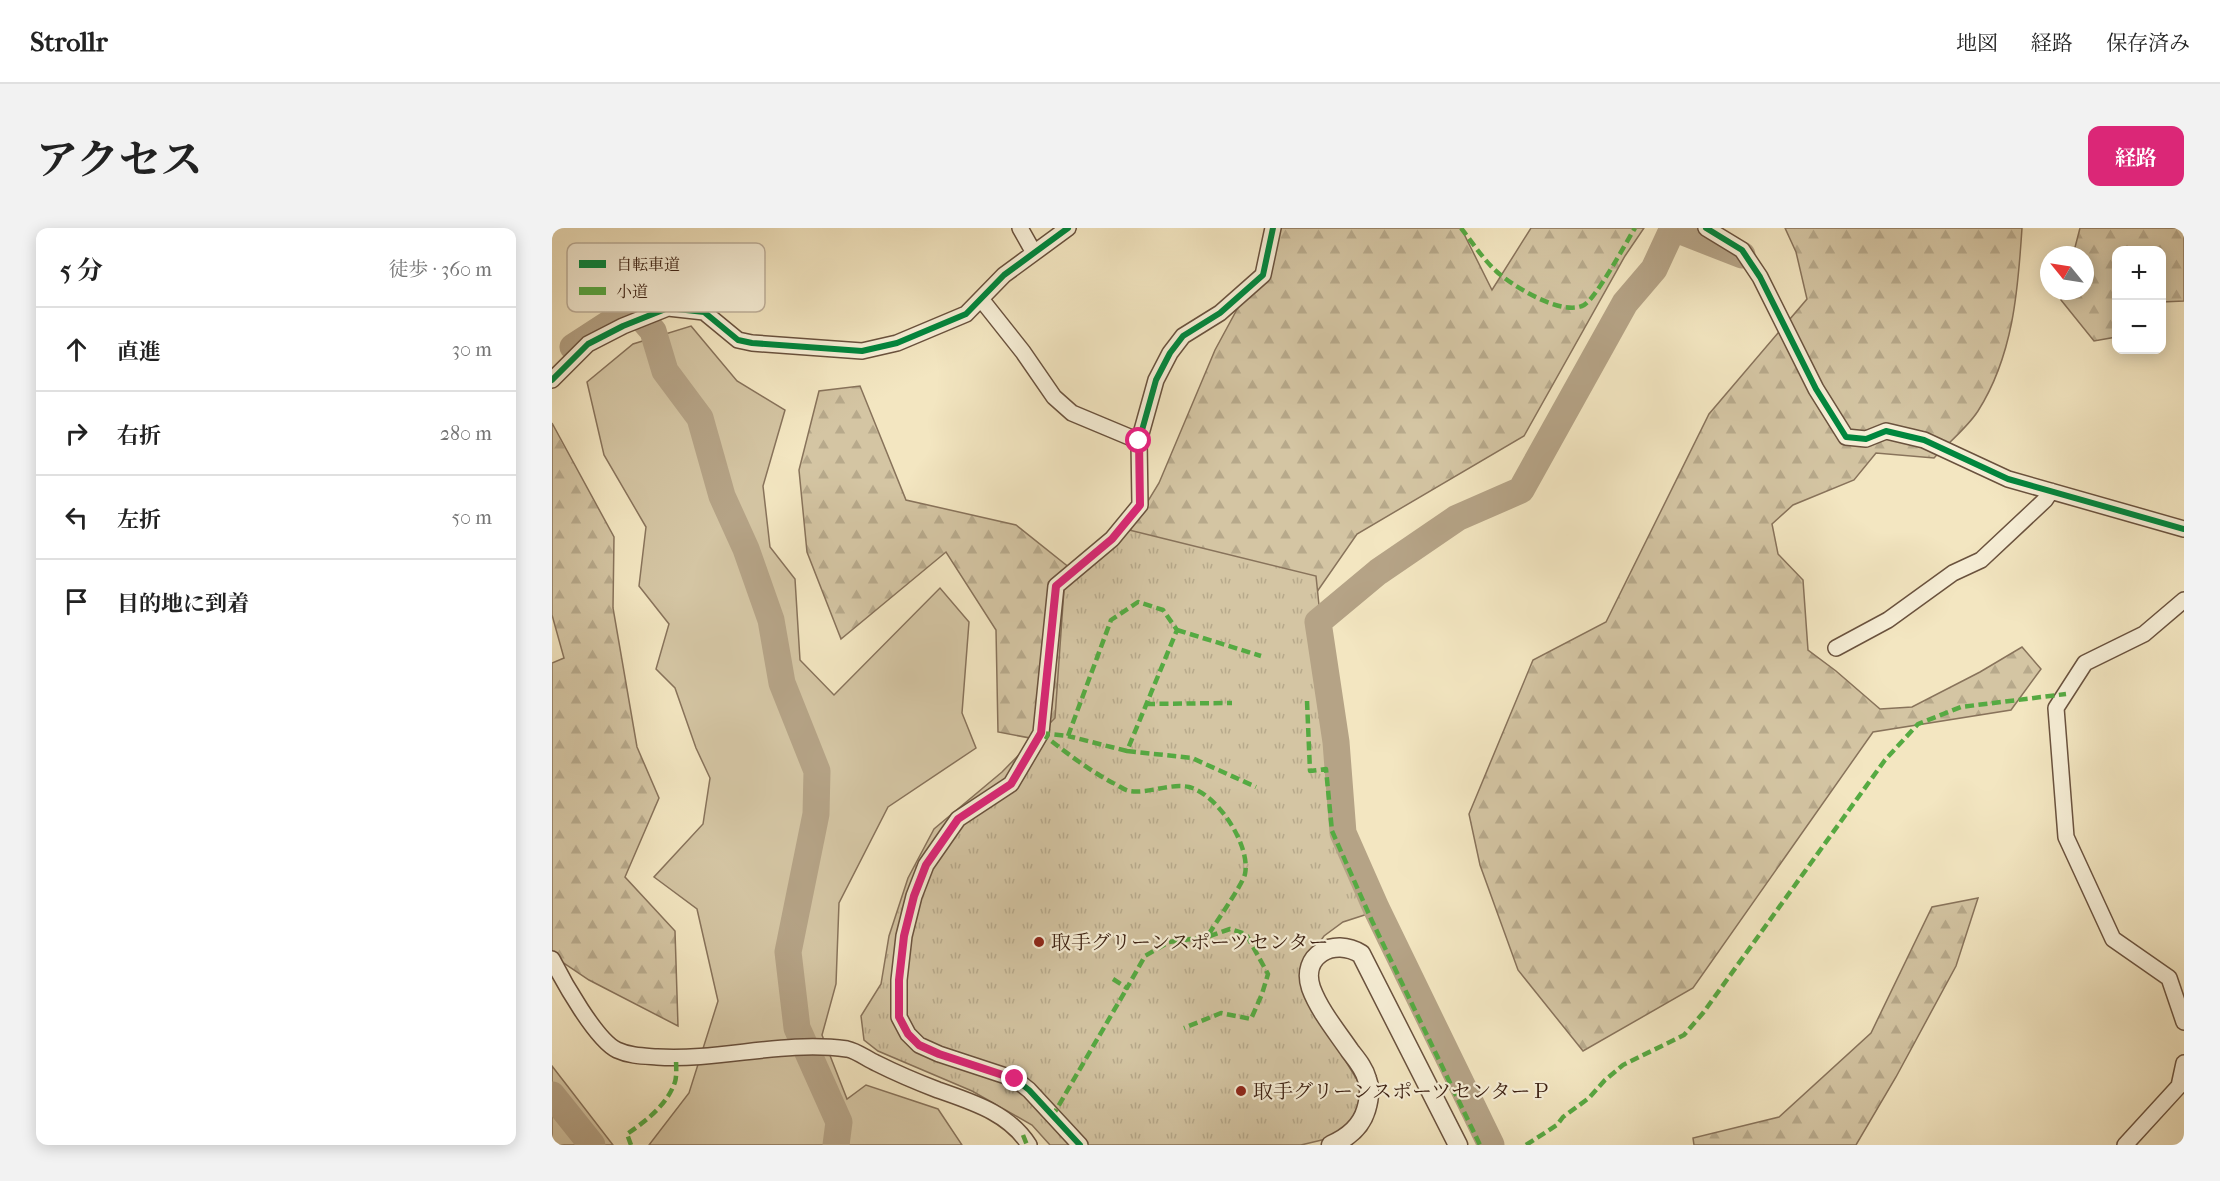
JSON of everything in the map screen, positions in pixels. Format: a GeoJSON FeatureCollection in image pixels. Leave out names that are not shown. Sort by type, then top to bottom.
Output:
{"type":"FeatureCollection","features":[{"type":"Feature","properties":{"kind":"street"},"geometry":{"type":"LineString","coordinates":[[1020,228],[1034,253]]}},
{"type":"Feature","properties":{"kind":"street"},"geometry":{"type":"LineString","coordinates":[[704,312],[738,340],[752,343],[862,351],[897,343],[966,314],[1004,275],[1068,228]]}},
{"type":"Feature","properties":{"kind":"street"},"geometry":{"type":"LineString","coordinates":[[1080,1145],[1029,1090],[1015,1079],[939,1054],[919,1045],[908,1034],[899,1017],[899,980],[904,936],[914,896],[926,865],[958,819],[1011,784],[1041,733],[1056,586],[1112,539],[1140,505],[1139,441],[1156,380],[1170,353],[1183,336],[1220,313],[1263,275],[1273,228]]}},
{"type":"Feature","properties":{"kind":"street"},"geometry":{"type":"LineString","coordinates":[[1706,228],[1742,250],[1760,277],[1816,389],[1846,437],[1866,439],[1886,431],[1924,440],[2008,479],[2184,529]]}},
{"type":"Feature","properties":{"kind":"street"},"geometry":{"type":"LineString","coordinates":[[981,299],[1023,352],[1054,398],[1072,413],[1139,441]]}},
{"type":"Feature","properties":{"kind":"street"},"geometry":{"type":"LineString","coordinates":[[552,380],[588,344],[623,326],[658,312]]}},
{"type":"Feature","properties":{"kind":"street"},"geometry":{"type":"LineString","coordinates":[[552,359],[559,365],[567,367]]}},
{"type":"Feature","properties":{"kind":"street"},"geometry":{"type":"LineString","coordinates":[[1836,648],[1888,620],[1953,573],[1981,560],[2045,500],[2050,491]]}},
{"type":"Feature","properties":{"kind":"street"},"geometry":{"type":"LineString","coordinates":[[2184,600],[2144,634],[2085,663],[2056,708],[2066,837],[2113,939],[2169,978],[2184,1022]]}},
{"type":"Feature","properties":{"kind":"street"},"geometry":{"type":"LineString","coordinates":[[1331,1145],[1354,1131],[1364,1116],[1370,1098],[1368,1080],[1361,1066],[1330,1022],[1312,991],[1308,975],[1310,967],[1323,950],[1335,946],[1352,948],[1361,954],[1458,1145]]}},
{"type":"Feature","properties":{"kind":"street"},"geometry":{"type":"LineString","coordinates":[[552,959],[564,982],[601,1037],[615,1049],[630,1055],[676,1058],[797,1047],[849,1049],[916,1082],[972,1102],[1005,1118],[1029,1145]]}},
{"type":"Feature","properties":{"kind":"street"},"geometry":{"type":"LineString","coordinates":[[2125,1145],[2179,1086],[2184,1063]]}},
{"type":"Feature","properties":{"kind":"green space"},"geometry":{"type":"Polygon","coordinates":[[[1281,228],[1461,228],[1492,290],[1531,228],[1644,228],[1625,256],[1524,436],[1357,534],[1287,635],[1211,772],[998,732],[996,630],[946,552],[841,639],[807,552],[799,470],[819,391],[860,386],[906,500],[1016,525],[1095,588],[1159,483],[1215,350],[1281,228]]]}},
{"type":"Feature","properties":{"kind":"green space"},"geometry":{"type":"Polygon","coordinates":[[[1785,228],[2022,228],[2016,299],[2006,346],[1990,390],[1968,423],[1934,458],[1876,453],[1854,480],[1793,505],[1772,524],[1778,554],[1803,580],[1808,650],[1880,709],[1912,707],[1980,672],[2022,647],[2041,669],[2011,710],[1873,732],[1693,988],[1583,1051],[1518,970],[1480,865],[1469,814],[1533,660],[1606,622],[1709,414],[1807,299],[1796,252],[1785,228]]]}},
{"type":"Feature","properties":{"kind":"green space"},"geometry":{"type":"Polygon","coordinates":[[[2080,228],[2184,228],[2184,301],[2166,302],[2166,246],[2112,246],[2112,338],[2094,341],[2061,300],[2094,300],[2094,246],[2075,246],[2080,228]]]}},
{"type":"Feature","properties":{"kind":"green space"},"geometry":{"type":"Polygon","coordinates":[[[691,326],[737,381],[785,410],[763,486],[770,547],[795,579],[800,660],[834,695],[940,588],[969,622],[962,713],[976,748],[888,807],[839,903],[836,984],[822,1035],[847,1099],[866,1085],[938,1109],[962,1145],[649,1145],[689,1093],[718,1001],[697,909],[654,877],[703,824],[710,778],[696,748],[675,688],[656,669],[669,624],[639,586],[646,527],[604,455],[587,382],[633,344],[691,326]]]}},
{"type":"Feature","properties":{"kind":"green space"},"geometry":{"type":"Polygon","coordinates":[[[552,423],[614,537],[613,608],[637,747],[659,798],[625,877],[675,931],[678,1026],[589,980],[552,955],[552,663],[564,658],[552,615],[552,423]]]}},
{"type":"Feature","properties":{"kind":"green space","name":"取手グリーンスポーツセンター"},"geometry":{"type":"Polygon","coordinates":[[[1121,528],[1316,576],[1341,820],[1380,910],[1343,922],[1324,936],[1302,967],[1331,1037],[1359,1083],[1360,1100],[1354,1116],[1344,1129],[1326,1139],[1301,1145],[1050,1145],[1032,1125],[972,1091],[878,1051],[864,1040],[861,1016],[881,984],[889,936],[908,878],[934,829],[1002,772],[1055,718],[1065,575],[1121,528]]]}},
{"type":"Feature","properties":{"kind":"green space"},"geometry":{"type":"Polygon","coordinates":[[[1978,898],[1956,966],[1856,1145],[1694,1145],[1693,1138],[1779,1117],[1871,1033],[1932,907],[1978,898]]]}},
{"type":"Feature","properties":{"kind":"green space"},"geometry":{"type":"Polygon","coordinates":[[[552,1066],[613,1145],[552,1145],[552,1066]]]}},
{"type":"Feature","properties":{"kind":"waterway"},"geometry":{"type":"LineString","coordinates":[[1491,1145],[1376,908],[1343,833],[1336,742],[1318,622],[1378,572],[1457,518],[1521,490],[1625,303],[1654,269],[1673,228],[1742,255]]}},
{"type":"Feature","properties":{"kind":"waterway"},"geometry":{"type":"LineString","coordinates":[[573,347],[627,312]]}},
{"type":"Feature","properties":{"kind":"waterway"},"geometry":{"type":"LineString","coordinates":[[636,312],[653,331],[665,371],[700,418],[722,496],[746,549],[771,620],[782,683],[817,771],[816,814],[788,952],[797,1028],[839,1122],[836,1145]]}},
{"type":"Feature","properties":{"kind":"waterway"},"geometry":{"type":"LineString","coordinates":[[552,1095],[592,1145]]}},
{"type":"Feature","properties":{"kind":"marked path"},"geometry":{"type":"LineString","coordinates":[[1461,228],[1491,266],[1525,292],[1551,303],[1575,308],[1590,300],[1611,270],[1635,228]]}},
{"type":"Feature","properties":{"kind":"marked path"},"geometry":{"type":"LineString","coordinates":[[1041,733],[1068,736],[1111,620],[1138,602],[1163,610],[1177,630],[1127,751],[1068,736]]}},
{"type":"Feature","properties":{"kind":"marked path"},"geometry":{"type":"LineString","coordinates":[[1177,630],[1261,656]]}},
{"type":"Feature","properties":{"kind":"marked path"},"geometry":{"type":"LineString","coordinates":[[1526,1145],[1557,1125],[1563,1117],[1589,1098],[1623,1065],[1684,1035],[1703,1013],[1885,760],[1918,724],[1961,707],[2066,694]]}},
{"type":"Feature","properties":{"kind":"marked path"},"geometry":{"type":"LineString","coordinates":[[1307,701],[1310,771],[1326,769],[1332,831],[1372,921],[1480,1145]]}},
{"type":"Feature","properties":{"kind":"marked path"},"geometry":{"type":"LineString","coordinates":[[1146,704],[1232,703]]}},
{"type":"Feature","properties":{"kind":"marked path"},"geometry":{"type":"LineString","coordinates":[[1041,733],[1085,766],[1125,790],[1136,792],[1174,786],[1189,787],[1210,799],[1221,810],[1230,822],[1243,849],[1245,874],[1207,937]]}},
{"type":"Feature","properties":{"kind":"marked path"},"geometry":{"type":"LineString","coordinates":[[1127,751],[1192,758],[1256,787]]}},
{"type":"Feature","properties":{"kind":"marked path"},"geometry":{"type":"LineString","coordinates":[[1113,979],[1127,988],[1145,956],[1169,942],[1207,937],[1230,929],[1246,934],[1268,974],[1251,1019],[1221,1013],[1184,1028]]}},
{"type":"Feature","properties":{"kind":"marked path"},"geometry":{"type":"LineString","coordinates":[[1052,1117],[1127,988]]}},
{"type":"Feature","properties":{"kind":"marked path"},"geometry":{"type":"LineString","coordinates":[[631,1145],[627,1134],[655,1112],[667,1098],[676,1079],[676,1058]]}},
{"type":"Feature","properties":{"kind":"marked path"},"geometry":{"type":"LineString","coordinates":[[1023,1135],[1027,1145]]}},
{"type":"Feature","properties":{"kind":"cycle path"},"geometry":{"type":"LineString","coordinates":[[704,312],[738,340],[752,343],[862,351],[897,343],[966,314],[1004,275],[1068,228]]}},
{"type":"Feature","properties":{"kind":"cycle path"},"geometry":{"type":"LineString","coordinates":[[1080,1145],[1029,1090],[1015,1079],[939,1054],[919,1045],[908,1034],[899,1017],[899,980],[904,936],[914,896],[926,865],[958,819],[1011,784],[1041,733],[1056,586],[1112,539],[1140,505],[1139,441],[1156,380],[1170,353],[1183,336],[1220,313],[1263,275],[1273,228]]}},
{"type":"Feature","properties":{"kind":"cycle path"},"geometry":{"type":"LineString","coordinates":[[1706,228],[1742,250],[1760,277],[1816,389],[1846,437],[1866,439],[1886,431],[1924,440],[2008,479],[2184,529]]}},
{"type":"Feature","properties":{"kind":"cycle path"},"geometry":{"type":"LineString","coordinates":[[552,380],[588,344],[623,326],[658,312]]}},
{"type":"Feature","properties":{"kind":"place","name":"取手グリーンスポーツセンター"},"geometry":{"type":"Point","coordinates":[1039,942]}},
{"type":"Feature","properties":{"kind":"place","name":"取手グリーンスポーツセンターＰ"},"geometry":{"type":"Point","coordinates":[1241,1091]}},
{"type":"Feature","properties":{"kind":"route"},"geometry":{"type":"LineString","coordinates":[[1015,1079],[939,1054],[919,1045],[908,1034],[899,1017],[899,980],[904,936],[914,896],[926,865],[943,839],[958,819],[1011,784],[1041,733],[1056,586],[1112,539],[1140,505],[1139,441]]}}]}
